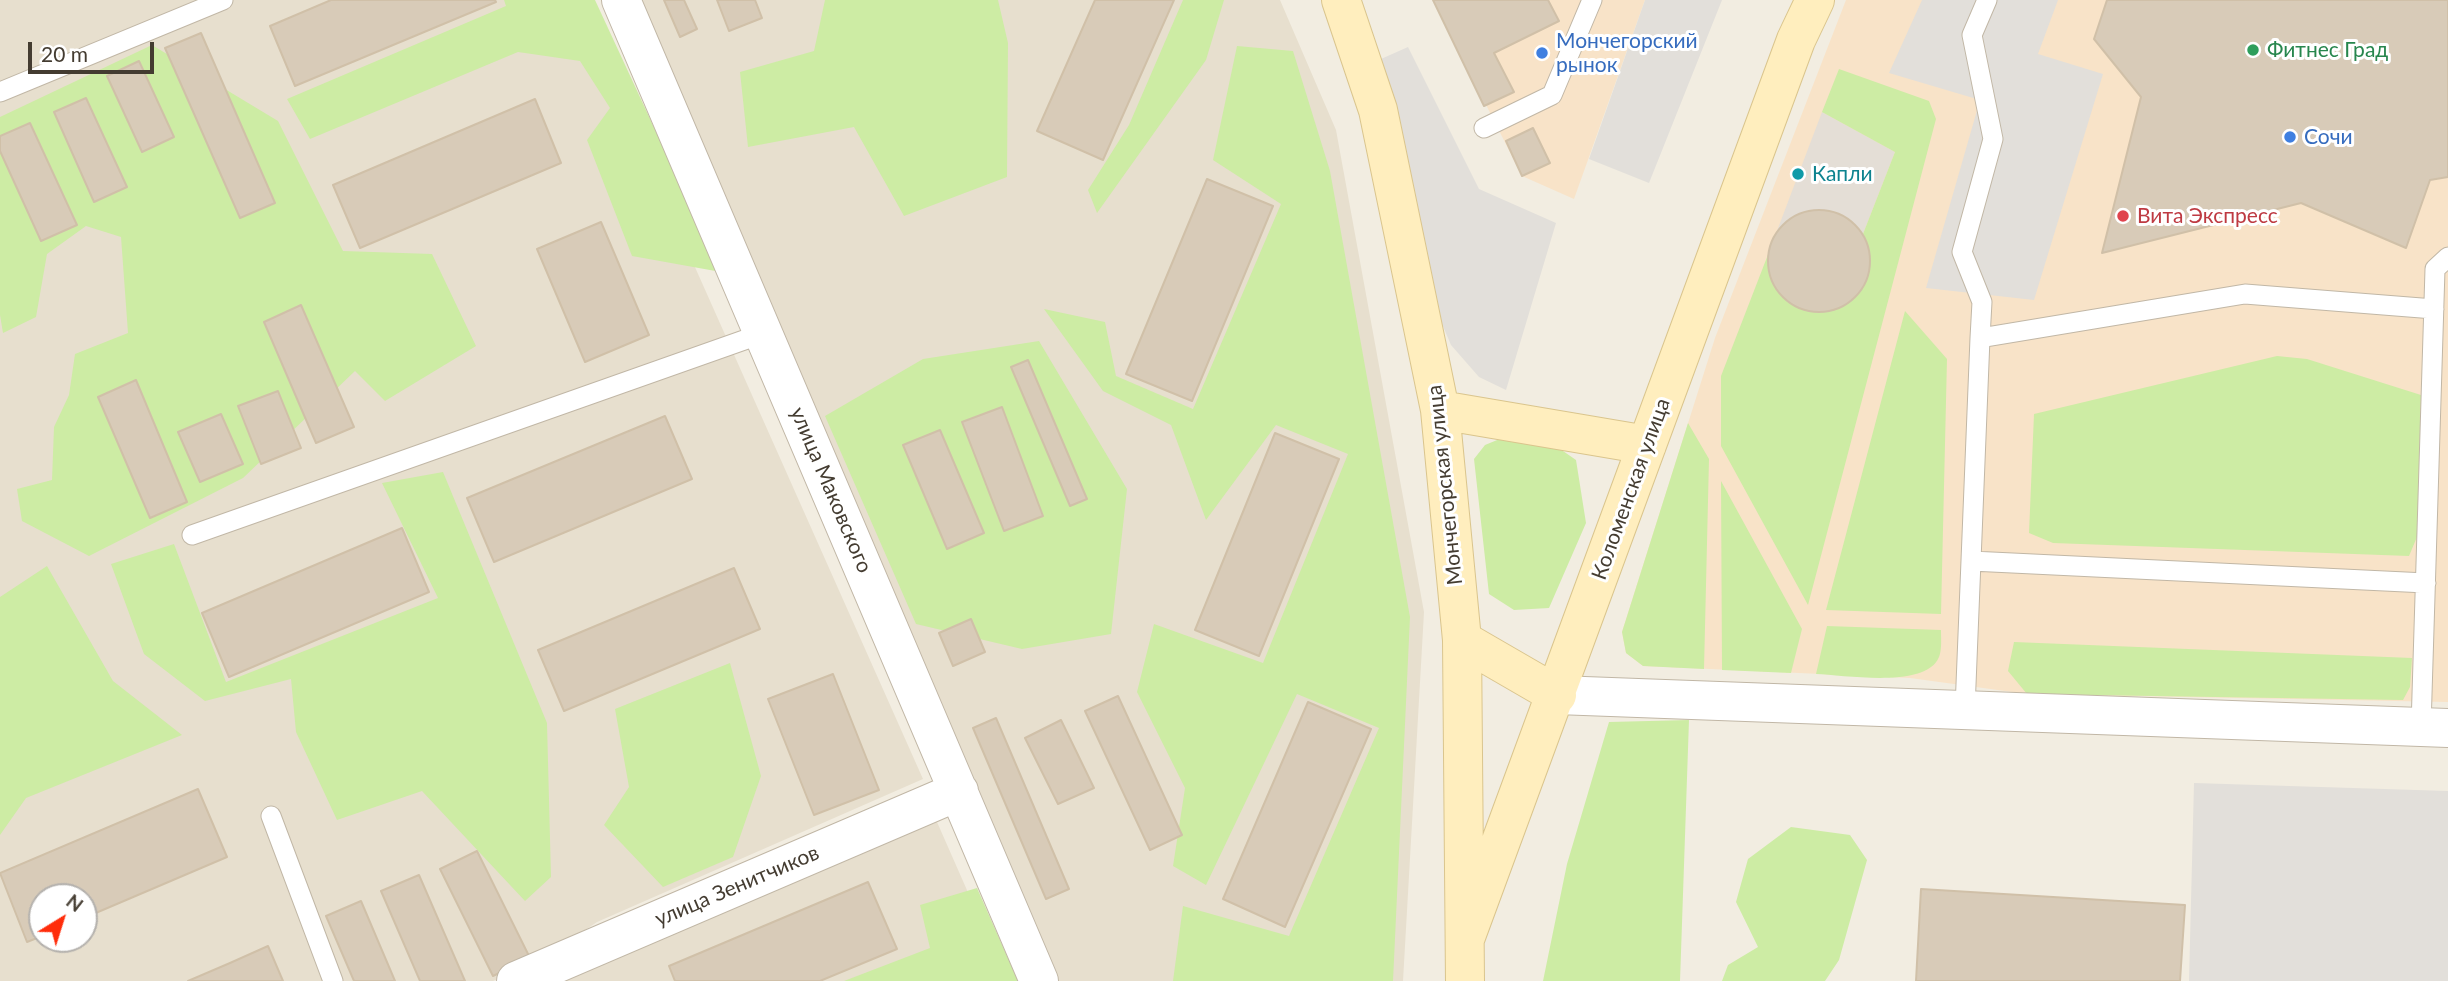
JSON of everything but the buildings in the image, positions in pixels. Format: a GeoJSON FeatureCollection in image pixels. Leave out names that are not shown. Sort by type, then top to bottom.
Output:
{"type":"FeatureCollection","features":[{"type":"Feature","properties":{"kind":"street","name":"улица Маковского"},"geometry":{"type":"LineString","coordinates":[[621,0],[1039,981]]}},
{"type":"Feature","properties":{"kind":"street","name":"Мончегорская улица"},"geometry":{"type":"LineString","coordinates":[[1340,0],[1378,110],[1440,410],[1462,640],[1465,939]]}},
{"type":"Feature","properties":{"kind":"street","name":"Коломенская улица"},"geometry":{"type":"LineString","coordinates":[[1465,981],[1465,939],[1796,40],[1815,0]]}},
{"type":"Feature","properties":{"kind":"street"},"geometry":{"type":"LineString","coordinates":[[1440,410],[1647,445]]}},
{"type":"Feature","properties":{"kind":"street"},"geometry":{"type":"LineString","coordinates":[[1462,640],[1557,695],[2435,728]]}},
{"type":"Feature","properties":{"kind":"street","name":"улица Зенитчиков"},"geometry":{"type":"LineString","coordinates":[[516,981],[959,791]]}},
{"type":"Feature","properties":{"kind":"lane"},"geometry":{"type":"LineString","coordinates":[[0,92],[223,0]]}},
{"type":"Feature","properties":{"kind":"lane"},"geometry":{"type":"LineString","coordinates":[[1484,128],[1552,95],[1592,0]]}},
{"type":"Feature","properties":{"kind":"lane"},"geometry":{"type":"LineString","coordinates":[[1965,709],[1982,302],[1962,252],[1993,139],[1972,35],[1987,0]]}},
{"type":"Feature","properties":{"kind":"lane"},"geometry":{"type":"LineString","coordinates":[[2435,728],[2426,583],[2435,269],[2448,257]]}},
{"type":"Feature","properties":{"kind":"lane"},"geometry":{"type":"LineString","coordinates":[[1980,338],[2245,294],[2434,309]]}},
{"type":"Feature","properties":{"kind":"lane"},"geometry":{"type":"LineString","coordinates":[[192,535],[764,333]]}},
{"type":"Feature","properties":{"kind":"lane"},"geometry":{"type":"LineString","coordinates":[[1971,561],[2426,583]]}},
{"type":"Feature","properties":{"kind":"lane"},"geometry":{"type":"LineString","coordinates":[[271,816],[333,981]]}},
{"type":"Feature","properties":{"kind":"shaded area"},"geometry":{"type":"Polygon","coordinates":[[[0,0],[576,0],[923,779],[597,922],[535,964],[493,981],[0,981],[0,0]]]}},
{"type":"Feature","properties":{"kind":"shaded area"},"geometry":{"type":"Polygon","coordinates":[[[637,0],[1280,0],[1336,130],[1424,612],[1403,981],[1056,981],[637,0]]]}},
{"type":"Feature","properties":{"kind":"shaded area","name":"Мончегорский рынок"},"geometry":{"type":"Polygon","coordinates":[[[1433,0],[1645,0],[1574,199],[1522,176],[1433,0]]]}},
{"type":"Feature","properties":{"kind":"shaded area"},"geometry":{"type":"Polygon","coordinates":[[[1645,0],[1722,0],[1649,183],[1589,159],[1645,0]]]}},
{"type":"Feature","properties":{"kind":"shaded area"},"geometry":{"type":"Polygon","coordinates":[[[1846,0],[2448,0],[2448,702],[2027,694],[1910,678],[1643,666],[1626,653],[1622,632],[1715,338],[1846,0]]]}},
{"type":"Feature","properties":{"kind":"shaded area"},"geometry":{"type":"Polygon","coordinates":[[[1922,0],[2058,0],[2038,54],[2103,74],[2034,300],[1926,288],[1980,100],[1889,73],[1922,0]]]}},
{"type":"Feature","properties":{"kind":"shaded area"},"geometry":{"type":"Polygon","coordinates":[[[1408,47],[1479,189],[1556,223],[1506,390],[1479,377],[1451,345],[1426,286],[1381,59],[1408,47]]]}},
{"type":"Feature","properties":{"kind":"shaded area"},"geometry":{"type":"Polygon","coordinates":[[[1822,112],[1895,152],[1863,234],[1870,251],[1870,269],[1864,286],[1853,299],[1837,308],[1820,312],[1802,309],[1787,300],[1775,287],[1769,270],[1769,252],[1822,112]]]}},
{"type":"Feature","properties":{"kind":"shaded area"},"geometry":{"type":"Polygon","coordinates":[[[2194,783],[2448,791],[2448,981],[2189,981],[2194,783]]]}},
{"type":"Feature","properties":{"kind":"shaded area"},"geometry":{"type":"Polygon","coordinates":[[[937,822],[1007,981],[556,981],[678,927],[937,822]]]}},
{"type":"Feature","properties":{"kind":"green space"},"geometry":{"type":"Polygon","coordinates":[[[504,0],[595,0],[721,272],[632,256],[587,140],[610,108],[580,61],[518,52],[310,139],[287,99],[506,6],[504,0]]]}},
{"type":"Feature","properties":{"kind":"green space"},"geometry":{"type":"Polygon","coordinates":[[[825,0],[998,0],[1008,43],[1007,177],[904,216],[854,127],[748,147],[740,72],[814,51],[825,0]]]}},
{"type":"Feature","properties":{"kind":"green space"},"geometry":{"type":"Polygon","coordinates":[[[1183,0],[1224,0],[1206,60],[1097,213],[1088,190],[1129,125],[1183,0]]]}},
{"type":"Feature","properties":{"kind":"green space"},"geometry":{"type":"Polygon","coordinates":[[[152,45],[278,121],[343,251],[432,254],[476,346],[385,401],[355,371],[243,478],[89,556],[22,521],[17,489],[52,480],[54,427],[69,395],[75,354],[128,333],[121,237],[86,226],[47,254],[36,317],[3,333],[0,315],[0,117],[152,45]]]}},
{"type":"Feature","properties":{"kind":"green space"},"geometry":{"type":"Polygon","coordinates":[[[1237,46],[1293,51],[1330,171],[1410,617],[1393,981],[1173,981],[1183,906],[1289,936],[1379,728],[1297,694],[1206,885],[1173,866],[1185,788],[1137,692],[1154,624],[1263,663],[1348,454],[1276,425],[1206,520],[1171,425],[1103,391],[1044,309],[1105,322],[1116,376],[1193,409],[1281,204],[1213,160],[1237,46]]]}},
{"type":"Feature","properties":{"kind":"green space"},"geometry":{"type":"Polygon","coordinates":[[[1839,69],[1929,101],[1936,119],[1808,605],[1721,446],[1721,376],[1769,252],[1775,281],[1789,300],[1808,309],[1829,309],[1848,301],[1862,286],[1868,263],[1863,234],[1895,152],[1822,112],[1839,69]]]}},
{"type":"Feature","properties":{"kind":"green space"},"geometry":{"type":"Polygon","coordinates":[[[1905,311],[1947,359],[1941,614],[1826,610],[1905,311]]]}},
{"type":"Feature","properties":{"kind":"green space"},"geometry":{"type":"Polygon","coordinates":[[[1039,341],[1127,489],[1111,634],[1022,649],[916,624],[825,416],[923,359],[1039,341]]]}},
{"type":"Feature","properties":{"kind":"green space"},"geometry":{"type":"Polygon","coordinates":[[[2277,356],[2307,359],[2421,395],[2417,537],[2409,556],[2053,543],[2029,533],[2034,414],[2277,356]]]}},
{"type":"Feature","properties":{"kind":"green space"},"geometry":{"type":"Polygon","coordinates":[[[1688,423],[1709,459],[1704,669],[1643,666],[1626,653],[1622,632],[1688,423]]]}},
{"type":"Feature","properties":{"kind":"green space"},"geometry":{"type":"Polygon","coordinates":[[[1502,438],[1550,442],[1576,460],[1586,523],[1549,608],[1514,610],[1489,594],[1474,459],[1485,445],[1502,438]]]}},
{"type":"Feature","properties":{"kind":"green space"},"geometry":{"type":"Polygon","coordinates":[[[443,472],[547,723],[551,877],[525,901],[422,791],[337,820],[296,732],[291,679],[205,701],[144,654],[111,564],[174,544],[226,682],[438,598],[382,483],[443,472]]]}},
{"type":"Feature","properties":{"kind":"green space"},"geometry":{"type":"Polygon","coordinates":[[[1721,481],[1802,629],[1791,673],[1722,670],[1721,481]]]}},
{"type":"Feature","properties":{"kind":"green space"},"geometry":{"type":"Polygon","coordinates":[[[47,566],[113,681],[182,735],[26,798],[0,835],[0,597],[47,566]]]}},
{"type":"Feature","properties":{"kind":"green space"},"geometry":{"type":"Polygon","coordinates":[[[1827,626],[1941,630],[1940,654],[1931,667],[1902,677],[1816,674],[1827,626]]]}},
{"type":"Feature","properties":{"kind":"green space"},"geometry":{"type":"Polygon","coordinates":[[[2014,642],[2412,658],[2410,687],[2403,700],[2027,694],[2008,671],[2014,642]]]}},
{"type":"Feature","properties":{"kind":"green space"},"geometry":{"type":"Polygon","coordinates":[[[730,663],[761,776],[733,857],[663,887],[604,825],[629,787],[615,709],[730,663]]]}},
{"type":"Feature","properties":{"kind":"green space"},"geometry":{"type":"Polygon","coordinates":[[[1689,720],[1680,981],[1543,981],[1567,864],[1609,722],[1689,720]]]}},
{"type":"Feature","properties":{"kind":"green space"},"geometry":{"type":"Polygon","coordinates":[[[1791,827],[1850,835],[1867,860],[1839,960],[1825,981],[1722,981],[1728,965],[1758,947],[1736,902],[1748,859],[1791,827]]]}},
{"type":"Feature","properties":{"kind":"green space"},"geometry":{"type":"Polygon","coordinates":[[[977,888],[1018,981],[844,981],[930,948],[920,905],[977,888]]]}},
{"type":"Feature","properties":{"kind":"place","name":"Фитнес Град"},"geometry":{"type":"Point","coordinates":[2253,50]}},
{"type":"Feature","properties":{"kind":"place","name":"Мончегорский рынок"},"geometry":{"type":"Point","coordinates":[1542,53]}},
{"type":"Feature","properties":{"kind":"place","name":"Сочи"},"geometry":{"type":"Point","coordinates":[2290,137]}},
{"type":"Feature","properties":{"kind":"place","name":"Капли"},"geometry":{"type":"Point","coordinates":[1798,174]}},
{"type":"Feature","properties":{"kind":"place","name":"Вита Экспресс"},"geometry":{"type":"Point","coordinates":[2123,216]}}]}
